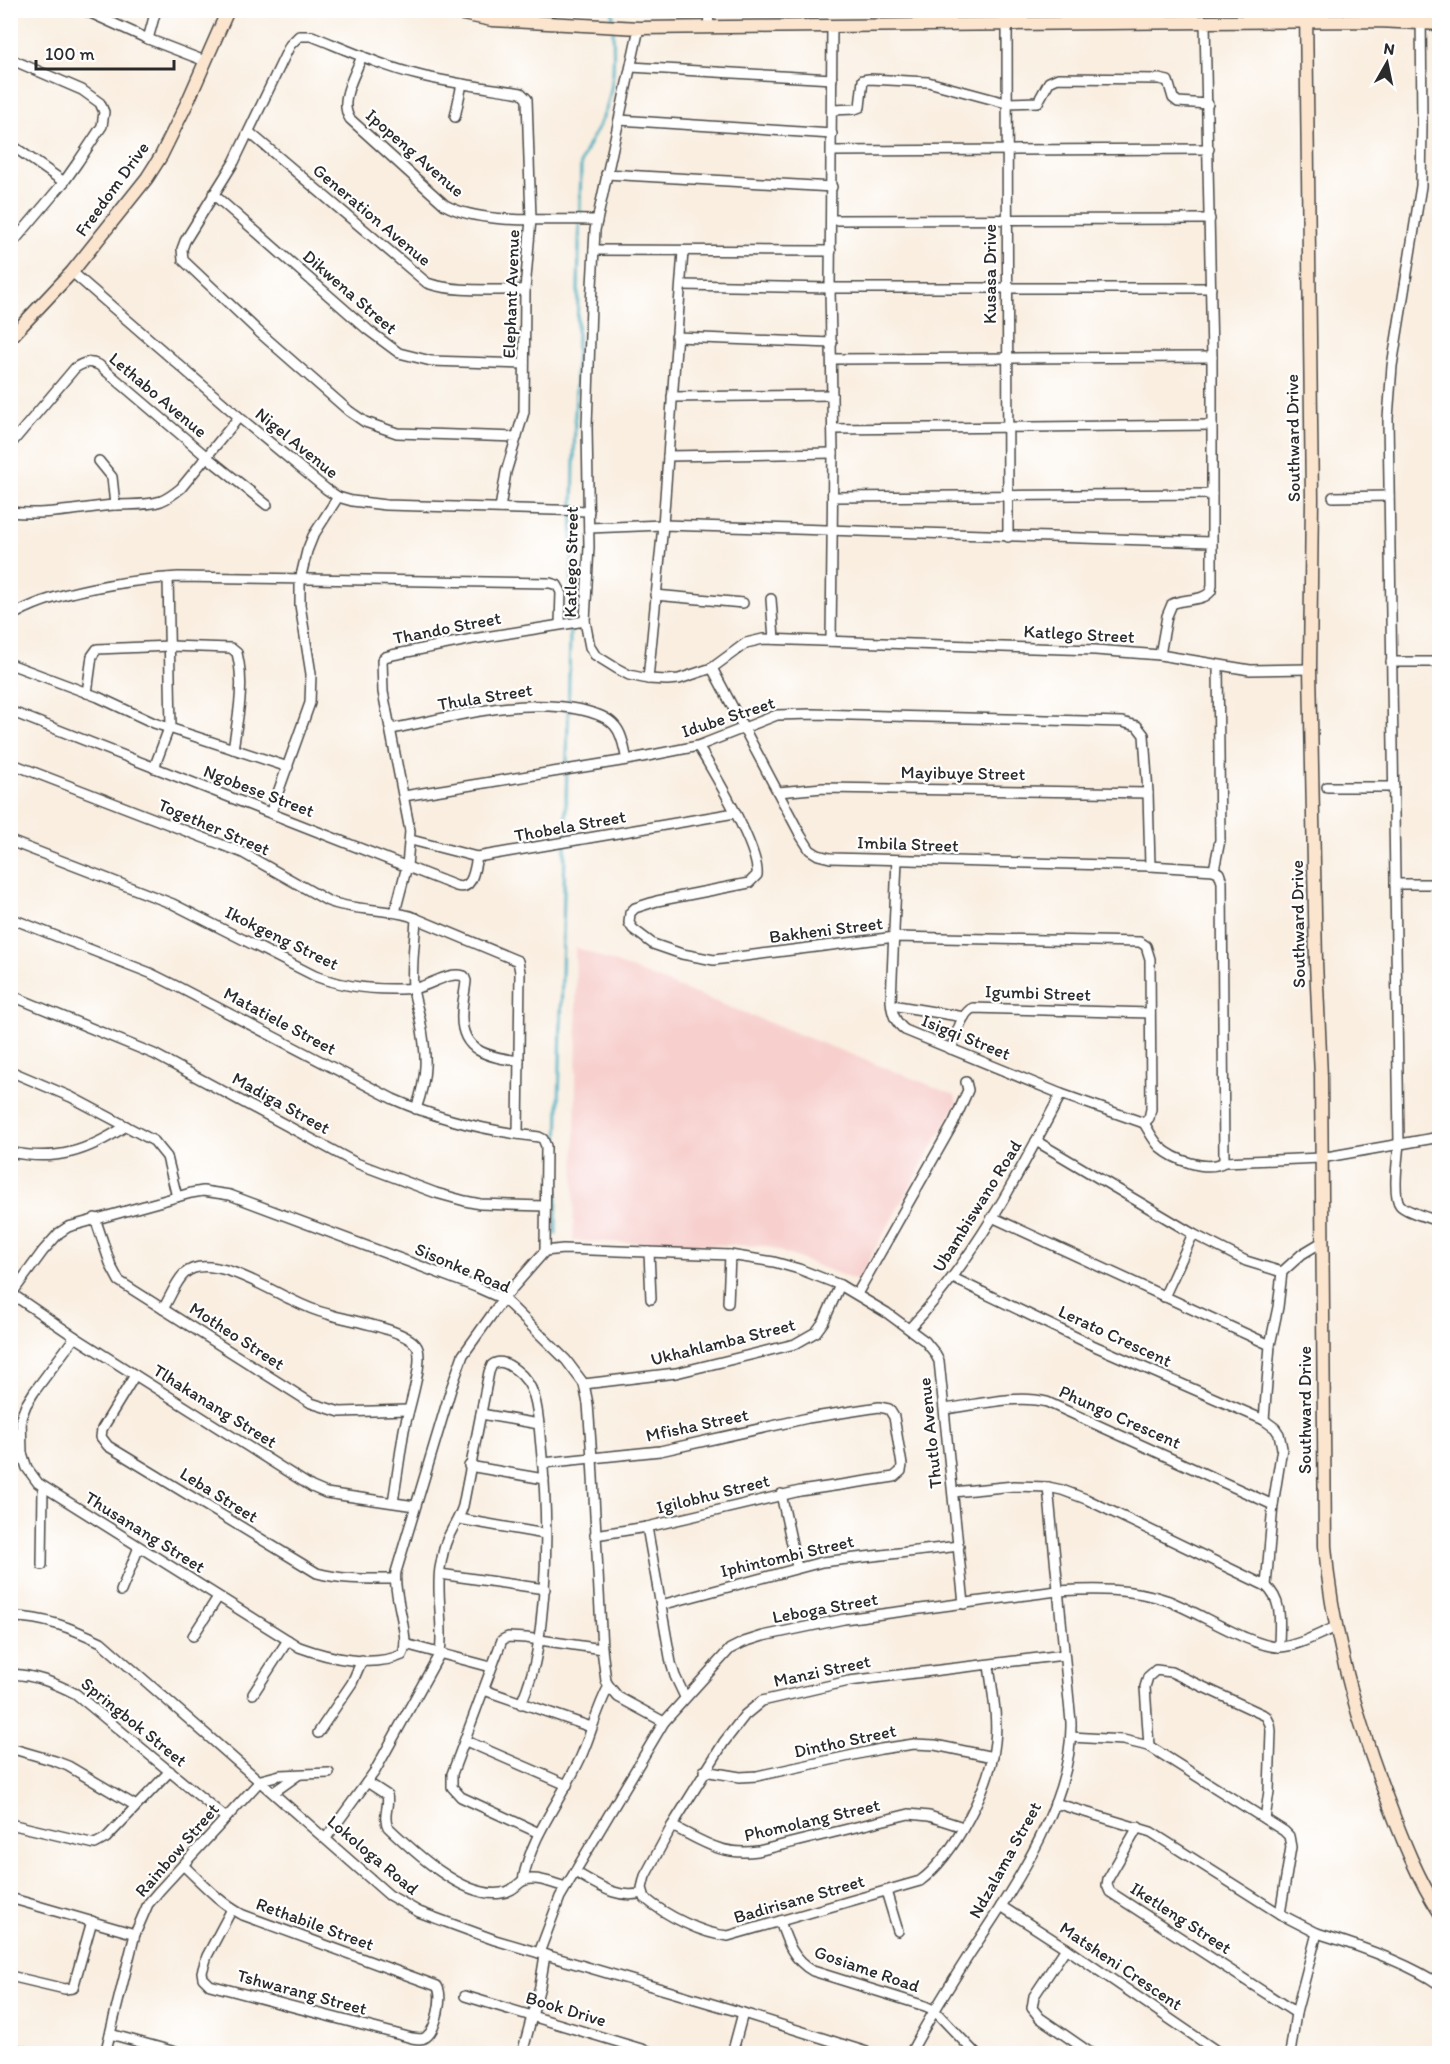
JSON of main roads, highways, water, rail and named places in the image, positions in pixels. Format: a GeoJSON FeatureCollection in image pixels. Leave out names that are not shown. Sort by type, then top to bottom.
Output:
{"type":"FeatureCollection","features":[{"type":"Feature","properties":{"kind":"main road","name":"Freedom Drive"},"geometry":{"type":"LineString","coordinates":[[10,338],[72,272],[130,201],[161,156],[228,10]]}},
{"type":"Feature","properties":{"kind":"main road"},"geometry":{"type":"LineString","coordinates":[[443,10],[492,20],[621,28],[1006,24],[1306,16],[1421,17],[1440,24]]}},
{"type":"Feature","properties":{"kind":"main road","name":"Southward Drive"},"geometry":{"type":"LineString","coordinates":[[1306,16],[1312,499],[1310,669],[1316,962],[1321,1077],[1323,1514],[1327,1575],[1345,1670],[1363,1732],[1398,1827],[1416,1869],[1440,1913]]}},
{"type":"Feature","properties":{"kind":"waterway"},"geometry":{"type":"LineString","coordinates":[[613,10],[613,24]]}},
{"type":"Feature","properties":{"kind":"waterway"},"geometry":{"type":"LineString","coordinates":[[556,1234],[563,832],[581,163],[603,117],[610,96],[613,30]]}}]}
